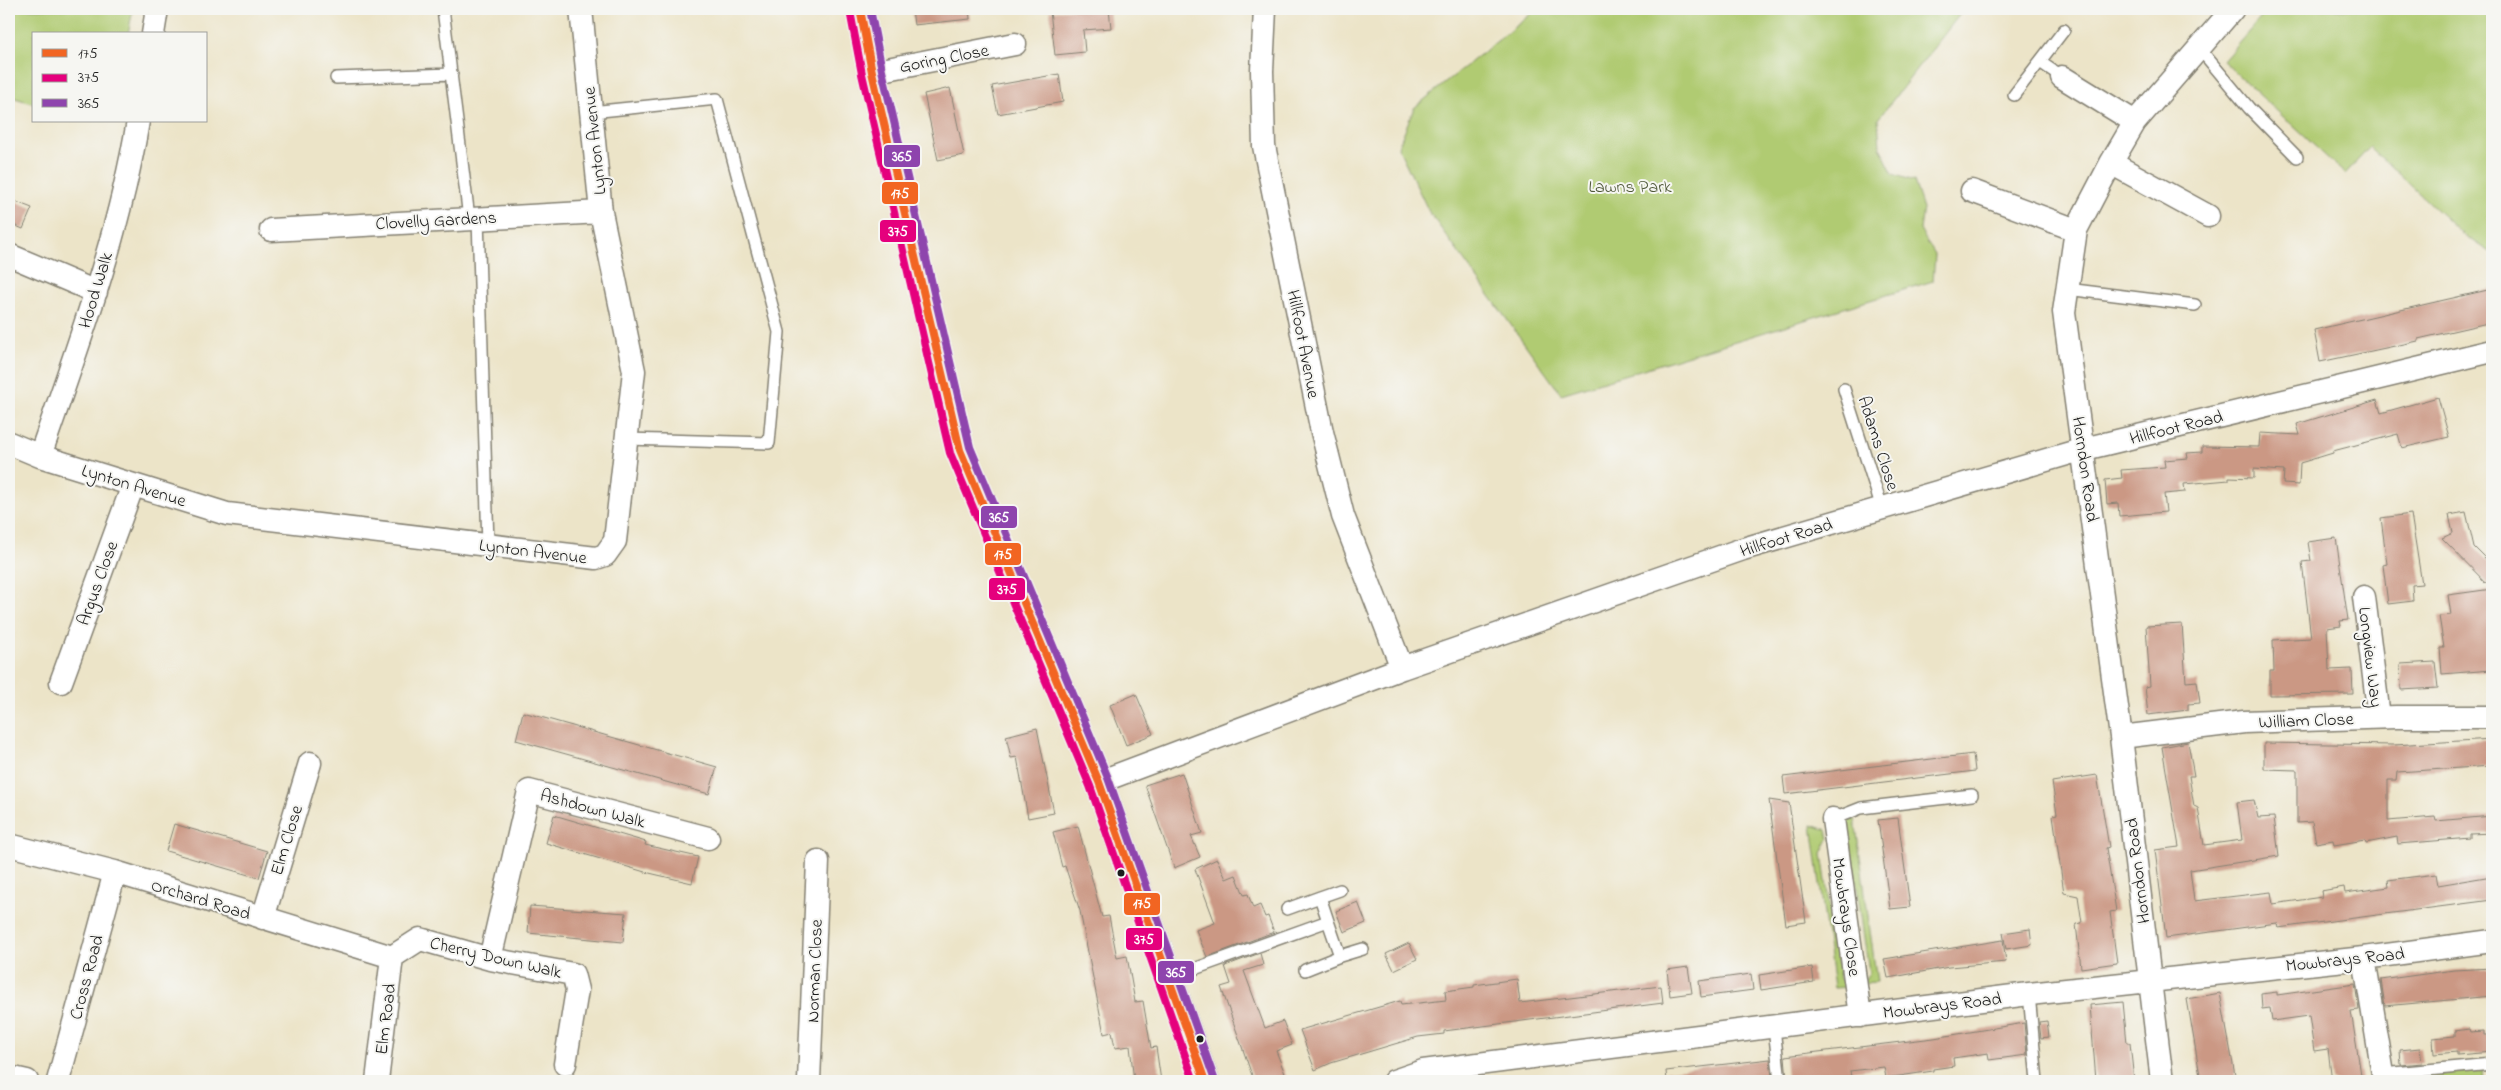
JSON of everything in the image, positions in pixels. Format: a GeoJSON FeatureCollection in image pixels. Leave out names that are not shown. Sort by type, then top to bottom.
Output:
{"type":"FeatureCollection","features":[{"type":"Feature","properties":{"kind":"main road"},"geometry":{"type":"LineString","coordinates":[[860,9],[872,72],[960,450],[1099,782],[1167,979],[1205,1081]]}},
{"type":"Feature","properties":{"kind":"street"},"geometry":{"type":"LineString","coordinates":[[153,32],[157,9]]}},
{"type":"Feature","properties":{"kind":"street","name":"Lynton Avenue"},"geometry":{"type":"LineString","coordinates":[[9,444],[40,456],[227,514],[596,558],[605,555],[615,541],[634,371],[601,212],[581,9]]}},
{"type":"Feature","properties":{"kind":"street","name":"Hillfoot Avenue"},"geometry":{"type":"LineString","coordinates":[[1265,9],[1262,71],[1264,146],[1320,423],[1343,516],[1402,668]]}},
{"type":"Feature","properties":{"kind":"street","name":"Horndon Road"},"geometry":{"type":"LineString","coordinates":[[2162,1081],[2121,737],[2084,449],[2064,312],[2076,230],[2111,163],[2135,122],[2233,9]]}},
{"type":"Feature","properties":{"kind":"street","name":"Goring Close"},"geometry":{"type":"LineString","coordinates":[[872,72],[1015,44]]}},
{"type":"Feature","properties":{"kind":"street"},"geometry":{"type":"LineString","coordinates":[[2062,77],[2135,122]]}},
{"type":"Feature","properties":{"kind":"street","name":"Hood Walk"},"geometry":{"type":"LineString","coordinates":[[40,456],[96,292],[130,172],[138,122]]}},
{"type":"Feature","properties":{"kind":"street"},"geometry":{"type":"LineString","coordinates":[[2111,163],[2208,216]]}},
{"type":"Feature","properties":{"kind":"street"},"geometry":{"type":"LineString","coordinates":[[1972,191],[2076,230]]}},
{"type":"Feature","properties":{"kind":"street","name":"Clovelly Gardens"},"geometry":{"type":"LineString","coordinates":[[271,230],[601,212]]}},
{"type":"Feature","properties":{"kind":"street"},"geometry":{"type":"LineString","coordinates":[[9,256],[96,292]]}},
{"type":"Feature","properties":{"kind":"street","name":"Hillfoot Road"},"geometry":{"type":"LineString","coordinates":[[1099,782],[1402,668],[1743,549],[2084,449],[2492,351]]}},
{"type":"Feature","properties":{"kind":"street","name":"Argus Close"},"geometry":{"type":"LineString","coordinates":[[61,682],[133,485]]}},
{"type":"Feature","properties":{"kind":"street","name":"Longview Way"},"geometry":{"type":"LineString","coordinates":[[2364,597],[2379,717]]}},
{"type":"Feature","properties":{"kind":"street","name":"William Close"},"geometry":{"type":"LineString","coordinates":[[2121,737],[2244,722],[2379,717],[2492,717]]}},
{"type":"Feature","properties":{"kind":"street","name":"Elm Close"},"geometry":{"type":"LineString","coordinates":[[263,918],[310,763]]}},
{"type":"Feature","properties":{"kind":"street","name":"Ashdown Walk"},"geometry":{"type":"LineString","coordinates":[[490,959],[529,791],[708,838]]}},
{"type":"Feature","properties":{"kind":"street","name":"Mowbrays Close"},"geometry":{"type":"LineString","coordinates":[[1833,819],[1860,1016]]}},
{"type":"Feature","properties":{"kind":"street","name":"Orchard Road"},"geometry":{"type":"LineString","coordinates":[[9,845],[115,872],[392,957]]}},
{"type":"Feature","properties":{"kind":"street","name":"Norman Close"},"geometry":{"type":"LineString","coordinates":[[809,1081],[818,861]]}},
{"type":"Feature","properties":{"kind":"street","name":"Cross Road"},"geometry":{"type":"LineString","coordinates":[[58,1081],[115,872]]}},
{"type":"Feature","properties":{"kind":"street","name":"Cherry Down Walk"},"geometry":{"type":"LineString","coordinates":[[392,957],[420,939],[490,959],[573,974],[576,990],[565,1064]]}},
{"type":"Feature","properties":{"kind":"street","name":"Mowbrays Road"},"geometry":{"type":"LineString","coordinates":[[1394,1081],[1422,1071],[1774,1028],[2029,994],[2364,958],[2492,941]]}},
{"type":"Feature","properties":{"kind":"street","name":"Elm Road"},"geometry":{"type":"LineString","coordinates":[[377,1081],[392,957]]}},
{"type":"Feature","properties":{"kind":"street"},"geometry":{"type":"LineString","coordinates":[[2364,958],[2386,1078]]}},
{"type":"Feature","properties":{"kind":"street"},"geometry":{"type":"LineString","coordinates":[[9,1077],[26,1081]]}},
{"type":"Feature","properties":{"kind":"lane"},"geometry":{"type":"LineString","coordinates":[[443,9],[474,218],[488,545]]}},
{"type":"Feature","properties":{"kind":"lane"},"geometry":{"type":"LineString","coordinates":[[2014,95],[2064,30]]}},
{"type":"Feature","properties":{"kind":"lane"},"geometry":{"type":"LineString","coordinates":[[2199,48],[2249,108],[2297,157]]}},
{"type":"Feature","properties":{"kind":"lane"},"geometry":{"type":"LineString","coordinates":[[2040,62],[2062,77]]}},
{"type":"Feature","properties":{"kind":"lane"},"geometry":{"type":"LineString","coordinates":[[336,78],[452,74]]}},
{"type":"Feature","properties":{"kind":"lane"},"geometry":{"type":"LineString","coordinates":[[591,112],[717,99],[779,332],[769,443],[626,440]]}},
{"type":"Feature","properties":{"kind":"lane"},"geometry":{"type":"LineString","coordinates":[[2067,289],[2195,305]]}},
{"type":"Feature","properties":{"kind":"lane","name":"Adams Close"},"geometry":{"type":"LineString","coordinates":[[1844,389],[1882,508]]}},
{"type":"Feature","properties":{"kind":"lane"},"geometry":{"type":"LineString","coordinates":[[1833,819],[1861,808],[1972,795]]}},
{"type":"Feature","properties":{"kind":"lane"},"geometry":{"type":"LineString","coordinates":[[1287,909],[1340,890]]}},
{"type":"Feature","properties":{"kind":"lane"},"geometry":{"type":"LineString","coordinates":[[1320,897],[1340,956]]}},
{"type":"Feature","properties":{"kind":"lane"},"geometry":{"type":"LineString","coordinates":[[1167,979],[1328,921]]}},
{"type":"Feature","properties":{"kind":"lane"},"geometry":{"type":"LineString","coordinates":[[1305,970],[1363,949]]}},
{"type":"Feature","properties":{"kind":"lane"},"geometry":{"type":"LineString","coordinates":[[2029,994],[2037,1081]]}},
{"type":"Feature","properties":{"kind":"lane"},"geometry":{"type":"LineString","coordinates":[[1774,1028],[1780,1081]]}},
{"type":"Feature","properties":{"kind":"lane"},"geometry":{"type":"LineString","coordinates":[[2386,1078],[2492,1064]]}},
{"type":"Feature","properties":{"kind":"green space"},"geometry":{"type":"Polygon","coordinates":[[[9,9],[133,9],[128,32],[32,32],[32,103],[9,96],[9,9]]]}},
{"type":"Feature","properties":{"kind":"green space","name":"Lawns Park"},"geometry":{"type":"Polygon","coordinates":[[[1537,9],[1964,9],[1878,119],[1880,147],[1893,174],[1914,181],[1923,208],[1920,230],[1935,255],[1933,281],[1561,394],[1429,212],[1398,147],[1414,108],[1537,9]]]}},
{"type":"Feature","properties":{"kind":"green space"},"geometry":{"type":"Polygon","coordinates":[[[2262,9],[2492,9],[2492,253],[2461,233],[2370,147],[2345,174],[2223,61],[2265,13],[2262,9]]]}},
{"type":"Feature","properties":{"kind":"green space"},"geometry":{"type":"Polygon","coordinates":[[[1855,819],[1877,982],[1862,983],[1869,973],[1851,846],[1841,840],[1846,824],[1855,819]]]}},
{"type":"Feature","properties":{"kind":"green space"},"geometry":{"type":"Polygon","coordinates":[[[1812,825],[1827,830],[1829,839],[1822,853],[1840,979],[1848,984],[1848,987],[1834,988],[1812,825]]]}},
{"type":"Feature","properties":{"kind":"green space"},"geometry":{"type":"Polygon","coordinates":[[[2483,1070],[2484,1081],[2410,1081],[2404,1077],[2483,1070]]]}},
{"type":"Feature","properties":{"kind":"building"},"geometry":{"type":"Polygon","coordinates":[[[912,9],[969,9],[970,19],[914,25],[912,9]]]}},
{"type":"Feature","properties":{"kind":"building"},"geometry":{"type":"Polygon","coordinates":[[[1109,9],[1111,28],[1083,30],[1085,52],[1055,55],[1050,11],[1109,9]]]}},
{"type":"Feature","properties":{"kind":"building"},"geometry":{"type":"Polygon","coordinates":[[[1059,74],[1063,102],[998,114],[992,86],[1059,74]]]}},
{"type":"Feature","properties":{"kind":"building"},"geometry":{"type":"Polygon","coordinates":[[[950,88],[964,155],[938,160],[924,94],[950,88]]]}},
{"type":"Feature","properties":{"kind":"building"},"geometry":{"type":"Polygon","coordinates":[[[9,199],[32,208],[23,229],[9,223],[9,199]]]}},
{"type":"Feature","properties":{"kind":"building"},"geometry":{"type":"Polygon","coordinates":[[[2492,289],[2492,322],[2418,339],[2418,341],[2320,362],[2314,330],[2492,289]]]}},
{"type":"Feature","properties":{"kind":"building"},"geometry":{"type":"Polygon","coordinates":[[[2438,397],[2449,437],[2402,448],[2398,434],[2333,451],[2333,453],[2300,463],[2299,485],[2283,484],[2284,471],[2254,469],[2254,478],[2229,477],[2229,480],[2184,484],[2185,492],[2164,494],[2166,512],[2119,516],[2118,503],[2107,504],[2105,480],[2122,478],[2121,470],[2165,467],[2164,460],[2188,458],[2187,453],[2202,452],[2202,446],[2259,447],[2260,433],[2300,435],[2297,424],[2377,400],[2381,413],[2438,397]]]}},
{"type":"Feature","properties":{"kind":"building"},"geometry":{"type":"Polygon","coordinates":[[[2466,512],[2474,547],[2492,565],[2492,589],[2442,538],[2453,533],[2449,515],[2466,512]]]}},
{"type":"Feature","properties":{"kind":"building"},"geometry":{"type":"Polygon","coordinates":[[[2411,514],[2422,584],[2412,585],[2413,601],[2388,604],[2383,565],[2387,564],[2381,518],[2411,514]]]}},
{"type":"Feature","properties":{"kind":"building"},"geometry":{"type":"Polygon","coordinates":[[[2336,538],[2348,620],[2340,621],[2341,626],[2327,628],[2329,670],[2352,669],[2353,694],[2270,695],[2270,671],[2274,671],[2273,640],[2311,638],[2302,562],[2311,561],[2308,542],[2336,538]]]}},
{"type":"Feature","properties":{"kind":"building"},"geometry":{"type":"Polygon","coordinates":[[[2492,589],[2492,670],[2442,674],[2440,648],[2444,648],[2439,616],[2451,615],[2448,595],[2492,589]]]}},
{"type":"Feature","properties":{"kind":"building"},"geometry":{"type":"Polygon","coordinates":[[[2182,624],[2186,682],[2197,681],[2200,703],[2188,704],[2188,710],[2148,715],[2145,687],[2150,686],[2146,626],[2182,624]]]}},
{"type":"Feature","properties":{"kind":"building"},"geometry":{"type":"Polygon","coordinates":[[[2435,662],[2438,688],[2401,690],[2400,664],[2435,662]]]}},
{"type":"Feature","properties":{"kind":"building"},"geometry":{"type":"Polygon","coordinates":[[[1136,694],[1153,734],[1126,745],[1110,705],[1136,694]]]}},
{"type":"Feature","properties":{"kind":"building"},"geometry":{"type":"Polygon","coordinates":[[[523,712],[717,767],[709,794],[516,740],[523,712]]]}},
{"type":"Feature","properties":{"kind":"building"},"geometry":{"type":"Polygon","coordinates":[[[1037,728],[1054,813],[1028,818],[1017,757],[1011,758],[1006,736],[1037,728]]]}},
{"type":"Feature","properties":{"kind":"building"},"geometry":{"type":"Polygon","coordinates":[[[2492,739],[2492,766],[2397,772],[2396,780],[2388,780],[2388,821],[2435,817],[2436,821],[2492,816],[2492,833],[2470,834],[2470,838],[2398,844],[2397,837],[2366,843],[2365,840],[2334,845],[2333,840],[2316,843],[2312,822],[2297,823],[2297,770],[2264,769],[2264,743],[2394,745],[2492,739]]]}},
{"type":"Feature","properties":{"kind":"building"},"geometry":{"type":"Polygon","coordinates":[[[2188,742],[2194,776],[2189,776],[2194,806],[2198,808],[2204,845],[2242,840],[2237,802],[2254,800],[2258,818],[2274,817],[2279,856],[2190,870],[2194,901],[2271,892],[2273,904],[2322,897],[2321,891],[2344,887],[2345,893],[2389,887],[2388,880],[2436,874],[2438,885],[2492,876],[2492,900],[2278,928],[2277,923],[2166,938],[2155,850],[2179,847],[2162,747],[2188,742]]]}},
{"type":"Feature","properties":{"kind":"building"},"geometry":{"type":"Polygon","coordinates":[[[1973,754],[1975,771],[1785,794],[1783,777],[1973,754]]]}},
{"type":"Feature","properties":{"kind":"building"},"geometry":{"type":"Polygon","coordinates":[[[1182,773],[1202,833],[1191,836],[1200,857],[1174,868],[1145,785],[1182,773]]]}},
{"type":"Feature","properties":{"kind":"building"},"geometry":{"type":"Polygon","coordinates":[[[2097,775],[2109,847],[2106,848],[2116,911],[2110,912],[2117,963],[2081,968],[2076,924],[2082,923],[2078,896],[2064,893],[2053,815],[2057,814],[2052,782],[2097,775]]]}},
{"type":"Feature","properties":{"kind":"building"},"geometry":{"type":"Polygon","coordinates":[[[1769,800],[1789,803],[1806,922],[1786,925],[1769,800]]]}},
{"type":"Feature","properties":{"kind":"building"},"geometry":{"type":"Polygon","coordinates":[[[554,815],[646,842],[645,845],[698,857],[692,883],[645,872],[546,843],[554,815]]]}},
{"type":"Feature","properties":{"kind":"building"},"geometry":{"type":"Polygon","coordinates":[[[1898,818],[1910,907],[1890,909],[1878,820],[1898,818]]]}},
{"type":"Feature","properties":{"kind":"building"},"geometry":{"type":"Polygon","coordinates":[[[174,824],[267,851],[259,878],[166,851],[174,824]]]}},
{"type":"Feature","properties":{"kind":"building"},"geometry":{"type":"Polygon","coordinates":[[[1078,826],[1102,917],[1109,916],[1117,958],[1127,956],[1135,1002],[1143,1001],[1151,1048],[1156,1047],[1161,1081],[1134,1081],[1130,1046],[1115,1048],[1112,1032],[1104,1034],[1080,911],[1065,866],[1062,867],[1053,832],[1078,826]]]}},
{"type":"Feature","properties":{"kind":"building"},"geometry":{"type":"Polygon","coordinates":[[[1217,859],[1226,879],[1236,875],[1244,895],[1248,894],[1253,908],[1260,905],[1265,917],[1268,916],[1274,932],[1207,957],[1196,930],[1215,923],[1195,869],[1217,859]]]}},
{"type":"Feature","properties":{"kind":"building"},"geometry":{"type":"Polygon","coordinates":[[[1358,902],[1366,923],[1344,932],[1336,911],[1358,902]]]}},
{"type":"Feature","properties":{"kind":"building"},"geometry":{"type":"Polygon","coordinates":[[[530,906],[626,913],[623,942],[528,933],[530,906]]]}},
{"type":"Feature","properties":{"kind":"building"},"geometry":{"type":"Polygon","coordinates":[[[2030,929],[2032,945],[2006,949],[2003,933],[2030,929]]]}},
{"type":"Feature","properties":{"kind":"building"},"geometry":{"type":"Polygon","coordinates":[[[2003,940],[2006,962],[1949,967],[1888,978],[1884,959],[2003,940]]]}},
{"type":"Feature","properties":{"kind":"building"},"geometry":{"type":"Polygon","coordinates":[[[1409,943],[1417,959],[1394,970],[1386,954],[1409,943]]]}},
{"type":"Feature","properties":{"kind":"building"},"geometry":{"type":"Polygon","coordinates":[[[1260,953],[1263,965],[1244,971],[1265,1028],[1283,1021],[1292,1045],[1276,1051],[1288,1081],[1254,1081],[1221,987],[1231,984],[1225,966],[1260,953]]]}},
{"type":"Feature","properties":{"kind":"building"},"geometry":{"type":"Polygon","coordinates":[[[1688,967],[1692,993],[1670,996],[1667,970],[1688,967]]]}},
{"type":"Feature","properties":{"kind":"building"},"geometry":{"type":"Polygon","coordinates":[[[1812,967],[1814,982],[1761,990],[1759,975],[1812,967]]]}},
{"type":"Feature","properties":{"kind":"building"},"geometry":{"type":"Polygon","coordinates":[[[2492,968],[2492,996],[2385,1006],[2381,980],[2454,970],[2492,968]]]}},
{"type":"Feature","properties":{"kind":"building"},"geometry":{"type":"Polygon","coordinates":[[[1751,974],[1753,990],[1701,997],[1699,981],[1751,974]]]}},
{"type":"Feature","properties":{"kind":"building"},"geometry":{"type":"Polygon","coordinates":[[[1517,979],[1520,1003],[1661,986],[1663,1003],[1444,1031],[1444,1034],[1418,1037],[1331,1063],[1315,1070],[1300,1030],[1400,1001],[1401,1005],[1446,1000],[1445,991],[1517,979]]]}},
{"type":"Feature","properties":{"kind":"building"},"geometry":{"type":"Polygon","coordinates":[[[2355,984],[2359,1010],[2351,1011],[2362,1081],[2332,1081],[2328,1049],[2314,1051],[2309,1016],[2272,1021],[2270,1008],[2262,1009],[2261,994],[2277,992],[2277,995],[2355,984]]]}},
{"type":"Feature","properties":{"kind":"building"},"geometry":{"type":"Polygon","coordinates":[[[2220,993],[2236,1081],[2201,1081],[2187,999],[2220,993]]]}},
{"type":"Feature","properties":{"kind":"building"},"geometry":{"type":"Polygon","coordinates":[[[2123,1002],[2127,1043],[2130,1043],[2134,1081],[2096,1081],[2090,1005],[2123,1002]]]}},
{"type":"Feature","properties":{"kind":"building"},"geometry":{"type":"Polygon","coordinates":[[[2047,1021],[2049,1037],[2041,1038],[2039,1022],[2047,1021]]]}},
{"type":"Feature","properties":{"kind":"building"},"geometry":{"type":"Polygon","coordinates":[[[2024,1023],[2027,1055],[1989,1060],[1988,1053],[1953,1058],[1954,1066],[1886,1078],[1884,1067],[1850,1071],[1851,1077],[1820,1081],[1804,1081],[1803,1076],[1787,1079],[1785,1056],[1934,1038],[2024,1023]]]}},
{"type":"Feature","properties":{"kind":"building"},"geometry":{"type":"Polygon","coordinates":[[[2469,1029],[2470,1032],[2484,1031],[2484,1035],[2492,1035],[2492,1052],[2457,1055],[2457,1052],[2434,1054],[2433,1038],[2455,1036],[2455,1031],[2469,1029]]]}},
{"type":"Feature","properties":{"kind":"building"},"geometry":{"type":"Polygon","coordinates":[[[2420,1048],[2422,1063],[2401,1065],[2400,1050],[2420,1048]]]}},
{"type":"Feature","properties":{"kind":"building"},"geometry":{"type":"Polygon","coordinates":[[[1770,1059],[1772,1077],[1734,1081],[1667,1081],[1666,1071],[1770,1059]]]}},
{"type":"Feature","properties":{"kind":"transit line","name":"175"},"geometry":{"type":"LineString","coordinates":[[860,9],[872,72],[960,450],[1099,782],[1205,1081]]}},
{"type":"Feature","properties":{"kind":"transit line","name":"365"},"geometry":{"type":"LineString","coordinates":[[870,9],[882,70],[970,447],[1108,778],[1214,1078]]}},
{"type":"Feature","properties":{"kind":"transit line","name":"375"},"geometry":{"type":"LineString","coordinates":[[850,11],[862,74],[950,453],[1090,786],[1194,1081]]}}]}
